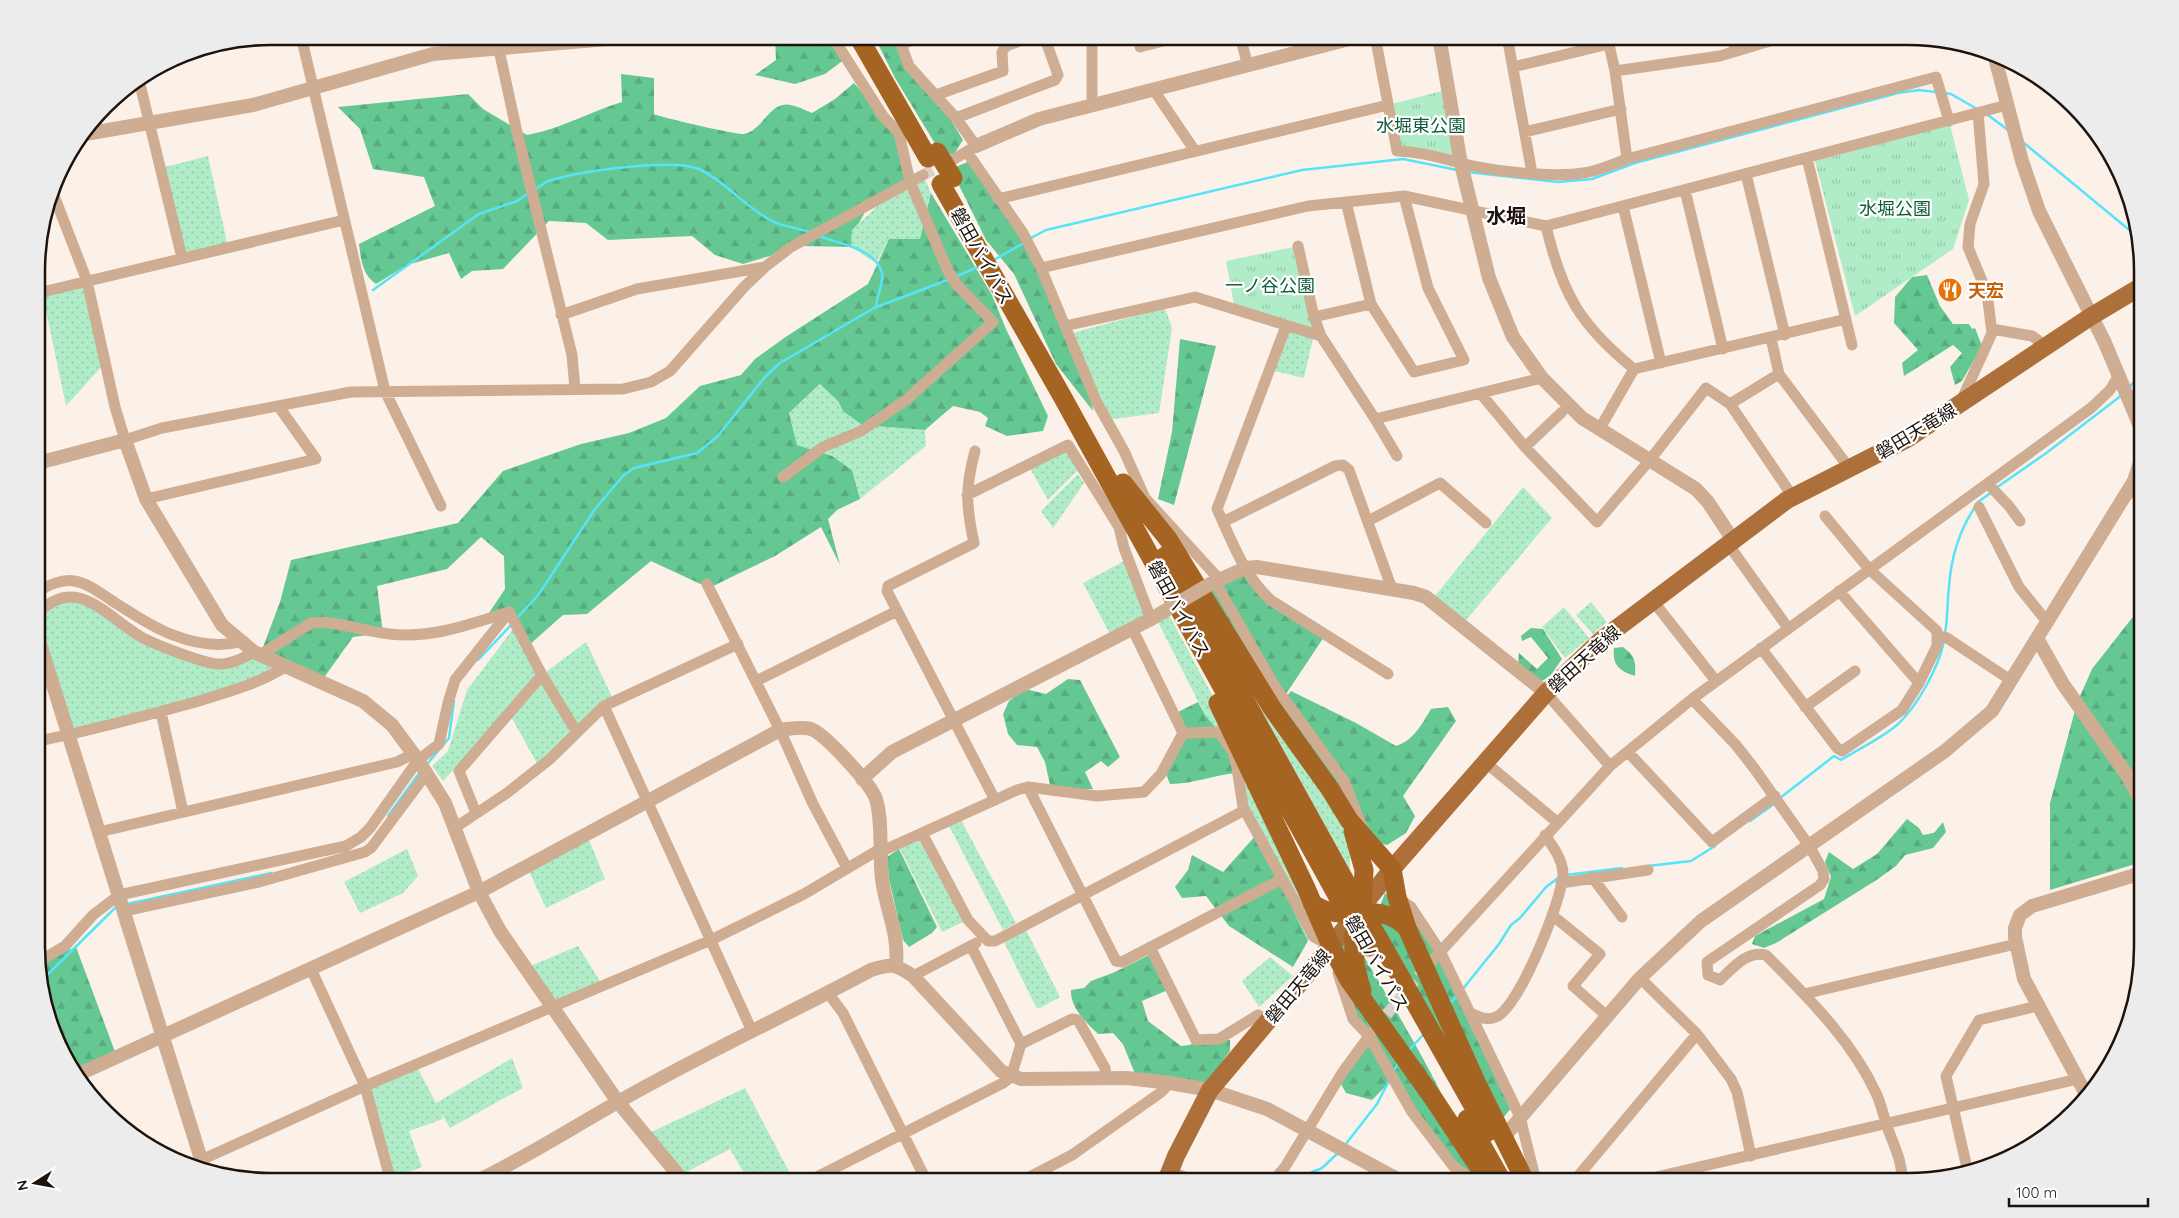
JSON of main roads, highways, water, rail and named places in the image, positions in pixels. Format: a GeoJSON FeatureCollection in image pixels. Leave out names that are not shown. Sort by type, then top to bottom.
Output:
{"type":"FeatureCollection","features":[{"type":"Feature","properties":{"kind":"highway","name":"磐田バイパス"},"geometry":{"type":"LineString","coordinates":[[864,45],[947,181],[1344,893],[1511,1173]]}},
{"type":"Feature","properties":{"kind":"highway","name":"磐田バイパス"},"geometry":{"type":"LineString","coordinates":[[877,45],[935,161]]}},
{"type":"Feature","properties":{"kind":"highway"},"geometry":{"type":"LineString","coordinates":[[1118,485],[1168,539],[1272,708],[1330,789],[1349,820],[1392,869],[1397,897],[1407,928],[1476,1082],[1521,1173]]}},
{"type":"Feature","properties":{"kind":"highway"},"geometry":{"type":"LineString","coordinates":[[1118,485],[1132,537],[1214,696],[1331,946],[1349,980],[1367,1003],[1474,1173]]}},
{"type":"Feature","properties":{"kind":"highway"},"geometry":{"type":"LineString","coordinates":[[1349,820],[1364,870],[1360,910],[1355,931],[1356,965],[1367,1003]]}},
{"type":"Feature","properties":{"kind":"highway"},"geometry":{"type":"LineString","coordinates":[[1312,902],[1321,910],[1330,913],[1360,910],[1387,914],[1399,919],[1407,928]]}},
{"type":"Feature","properties":{"kind":"highway","name":"磐田バイパス"},"geometry":{"type":"LineString","coordinates":[[1374,943],[1498,1173]]}},
{"type":"Feature","properties":{"kind":"main road","name":"磐田天竜線"},"geometry":{"type":"LineString","coordinates":[[1176,1173],[1210,1090],[1331,946],[1392,869],[1546,693],[1600,641],[1793,497],[1907,439],[2090,317],[2134,291]]}},
{"type":"Feature","properties":{"kind":"waterway"},"geometry":{"type":"LineString","coordinates":[[1467,172],[1558,182],[1592,179],[1635,163],[1898,93],[1919,90],[1936,92]]}},
{"type":"Feature","properties":{"kind":"waterway"},"geometry":{"type":"LineString","coordinates":[[1944,93],[1951,94],[1977,109]]}},
{"type":"Feature","properties":{"kind":"waterway"},"geometry":{"type":"LineString","coordinates":[[1988,115],[2008,130]]}},
{"type":"Feature","properties":{"kind":"waterway"},"geometry":{"type":"LineString","coordinates":[[2024,143],[2131,231]]}},
{"type":"Feature","properties":{"kind":"waterway"},"geometry":{"type":"LineString","coordinates":[[1031,238],[1046,230],[1302,170],[1403,159],[1457,170]]}},
{"type":"Feature","properties":{"kind":"waterway"},"geometry":{"type":"LineString","coordinates":[[535,189],[546,182],[584,173],[649,165],[686,166],[699,169],[708,174],[770,220],[809,232]]}},
{"type":"Feature","properties":{"kind":"waterway"},"geometry":{"type":"LineString","coordinates":[[373,290],[479,214],[517,201],[529,193]]}},
{"type":"Feature","properties":{"kind":"waterway"},"geometry":{"type":"LineString","coordinates":[[819,236],[864,252],[878,265],[882,277],[876,308]]}},
{"type":"Feature","properties":{"kind":"waterway"},"geometry":{"type":"LineString","coordinates":[[992,261],[1024,243]]}},
{"type":"Feature","properties":{"kind":"waterway"},"geometry":{"type":"LineString","coordinates":[[955,277],[980,266]]}},
{"type":"Feature","properties":{"kind":"waterway"},"geometry":{"type":"LineString","coordinates":[[517,618],[539,594],[595,509],[623,476],[634,468],[697,453],[717,437],[765,377],[780,363],[874,308],[950,279]]}},
{"type":"Feature","properties":{"kind":"waterway"},"geometry":{"type":"LineString","coordinates":[[2129,387],[2134,382]]}},
{"type":"Feature","properties":{"kind":"waterway"},"geometry":{"type":"LineString","coordinates":[[1996,488],[2045,454],[2122,395]]}},
{"type":"Feature","properties":{"kind":"waterway"},"geometry":{"type":"LineString","coordinates":[[1978,502],[1992,492]]}},
{"type":"Feature","properties":{"kind":"waterway"},"geometry":{"type":"LineString","coordinates":[[1945,633],[1948,593],[1954,555],[1964,525],[1975,507]]}},
{"type":"Feature","properties":{"kind":"waterway"},"geometry":{"type":"LineString","coordinates":[[478,660],[512,624]]}},
{"type":"Feature","properties":{"kind":"waterway"},"geometry":{"type":"LineString","coordinates":[[1780,798],[1834,756],[1841,760],[1897,725],[1912,708],[1926,686],[1937,663],[1944,641]]}},
{"type":"Feature","properties":{"kind":"waterway"},"geometry":{"type":"LineString","coordinates":[[427,764],[449,738],[454,701]]}},
{"type":"Feature","properties":{"kind":"waterway"},"geometry":{"type":"LineString","coordinates":[[388,816],[420,772]]}},
{"type":"Feature","properties":{"kind":"waterway"},"geometry":{"type":"LineString","coordinates":[[1750,821],[1774,804]]}},
{"type":"Feature","properties":{"kind":"waterway"},"geometry":{"type":"LineString","coordinates":[[1648,866],[1691,861],[1715,846]]}},
{"type":"Feature","properties":{"kind":"waterway"},"geometry":{"type":"LineString","coordinates":[[1566,875],[1622,868]]}},
{"type":"Feature","properties":{"kind":"waterway"},"geometry":{"type":"LineString","coordinates":[[127,904],[271,873]]}},
{"type":"Feature","properties":{"kind":"waterway"},"geometry":{"type":"LineString","coordinates":[[1462,990],[1499,944],[1511,925],[1520,918],[1546,887],[1558,878]]}},
{"type":"Feature","properties":{"kind":"waterway"},"geometry":{"type":"LineString","coordinates":[[47,975],[117,906]]}},
{"type":"Feature","properties":{"kind":"waterway"},"geometry":{"type":"LineString","coordinates":[[1448,1005],[1457,996]]}},
{"type":"Feature","properties":{"kind":"waterway"},"geometry":{"type":"LineString","coordinates":[[1409,1050],[1424,1034]]}},
{"type":"Feature","properties":{"kind":"waterway"},"geometry":{"type":"LineString","coordinates":[[1393,1072],[1399,1062]]}},
{"type":"Feature","properties":{"kind":"waterway"},"geometry":{"type":"LineString","coordinates":[[1345,1145],[1377,1104],[1390,1079]]}},
{"type":"Feature","properties":{"kind":"waterway"},"geometry":{"type":"LineString","coordinates":[[1310,1173],[1322,1168],[1338,1153]]}},
{"type":"Feature","properties":{"kind":"tunnel"},"geometry":{"type":"LineString","coordinates":[[923,175],[948,162]]}},
{"type":"Feature","properties":{"kind":"tunnel"},"geometry":{"type":"LineString","coordinates":[[1376,1027],[1428,965]]}},
{"type":"Feature","properties":{"kind":"place","name":"天宏"},"geometry":{"type":"Point","coordinates":[1950,290]}},
{"type":"Feature","properties":{"kind":"district","name":"水堀"},"geometry":{"type":"Point","coordinates":[1506,215]}},
{"type":"Feature","properties":{"kind":"park label","name":"水堀東公園"},"geometry":{"type":"Point","coordinates":[1421,125]}},
{"type":"Feature","properties":{"kind":"park label","name":"水堀公園"},"geometry":{"type":"Point","coordinates":[1895,208]}},
{"type":"Feature","properties":{"kind":"park label","name":"一ノ谷公園"},"geometry":{"type":"Point","coordinates":[1270,285]}}]}
